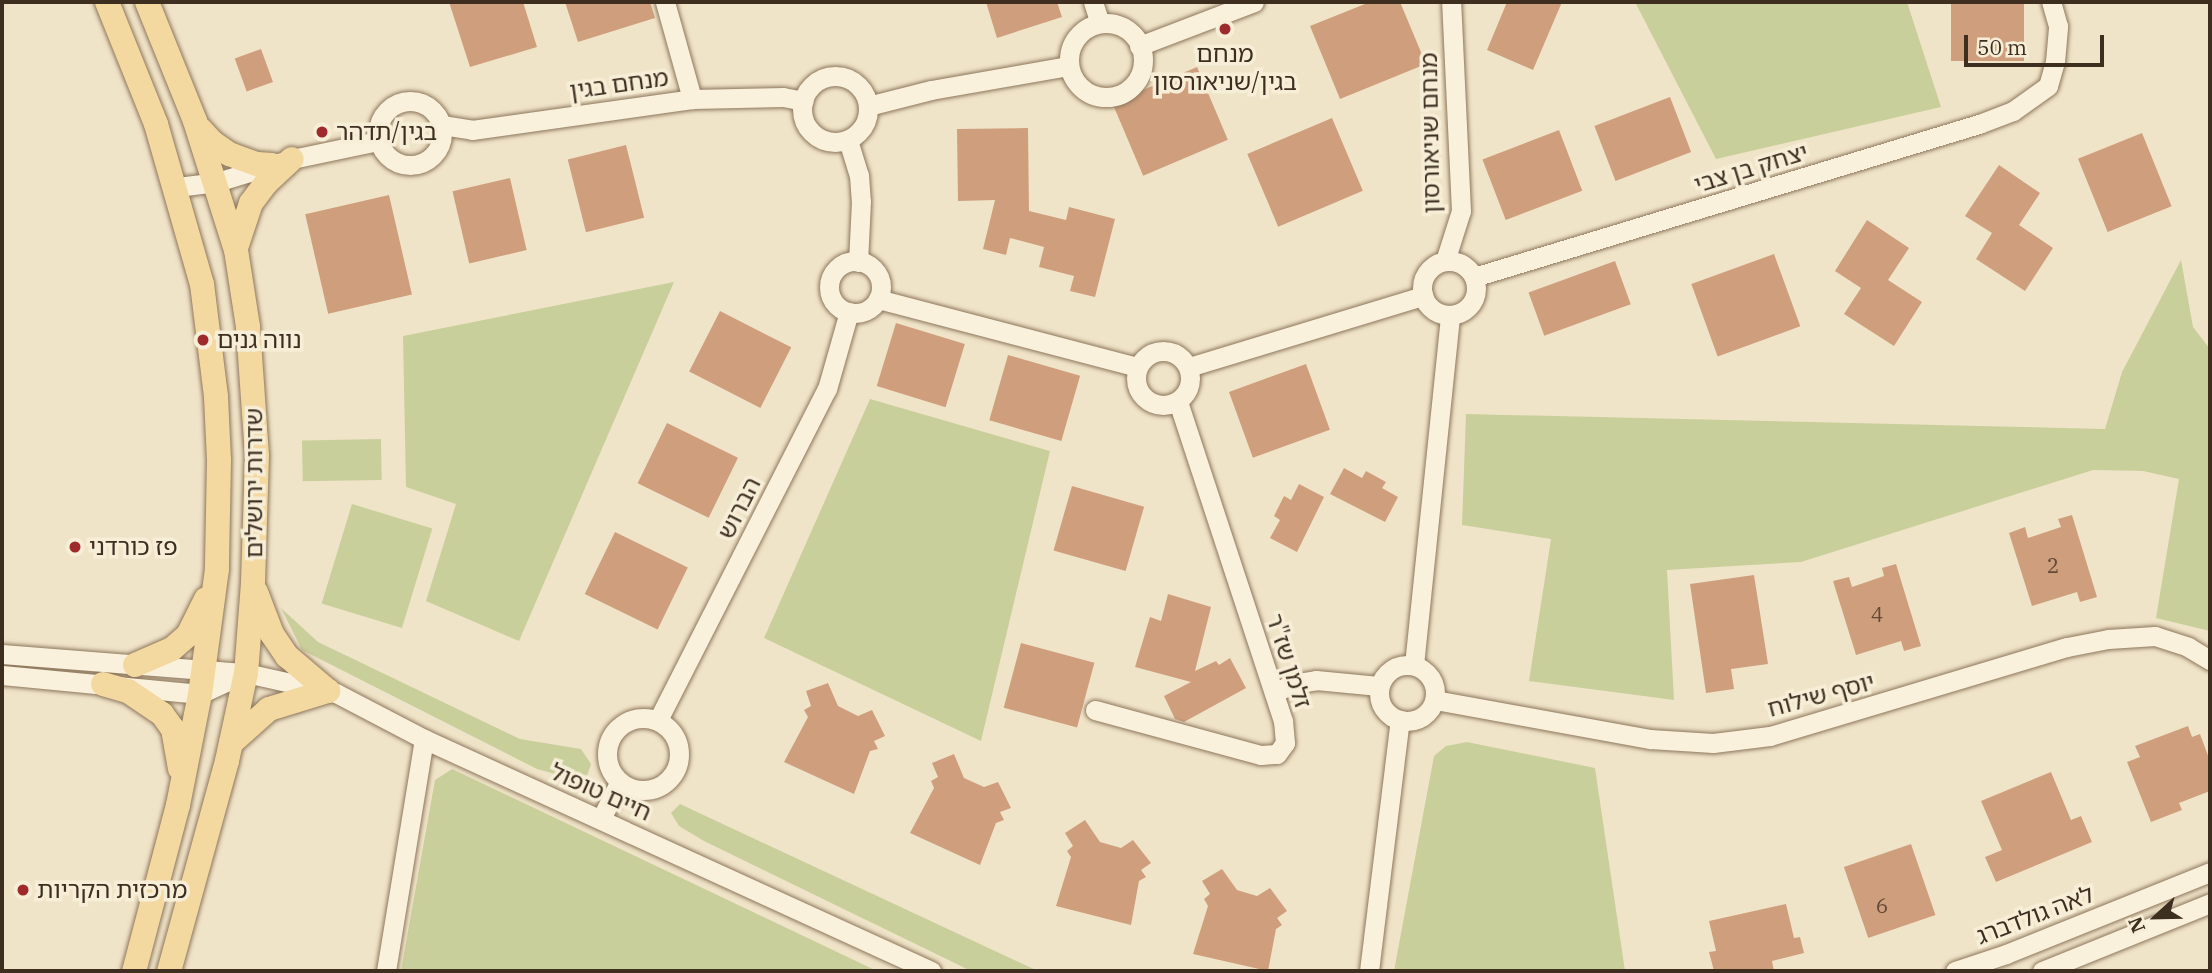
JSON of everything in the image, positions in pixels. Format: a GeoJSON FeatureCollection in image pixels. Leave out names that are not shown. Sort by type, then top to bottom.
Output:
{"type":"FeatureCollection","features":[{"type":"Feature","properties":{"kind":"main road","name":"שדרות ירושלים"},"geometry":{"type":"LineString","coordinates":[[107,2],[156,124],[177,187],[202,285],[209,324],[219,460],[217,569],[202,682],[178,805],[134,971]]}},
{"type":"Feature","properties":{"kind":"main road","name":"שדרות ירושלים"},"geometry":{"type":"LineString","coordinates":[[147,2],[217,182],[236,250],[255,402],[253,583],[246,673],[231,743],[169,971]]}},
{"type":"Feature","properties":{"kind":"main road"},"geometry":{"type":"LineString","coordinates":[[195,121],[221,149],[257,164],[282,162]]}},
{"type":"Feature","properties":{"kind":"main road"},"geometry":{"type":"LineString","coordinates":[[236,250],[239,233],[251,203],[282,162]]}},
{"type":"Feature","properties":{"kind":"main road"},"geometry":{"type":"LineString","coordinates":[[135,665],[172,649],[188,635],[217,569]]}},
{"type":"Feature","properties":{"kind":"main road"},"geometry":{"type":"LineString","coordinates":[[253,583],[272,634],[287,656],[328,691]]}},
{"type":"Feature","properties":{"kind":"main road"},"geometry":{"type":"LineString","coordinates":[[103,684],[128,691],[148,702],[162,714],[173,729],[180,767],[178,805]]}},
{"type":"Feature","properties":{"kind":"main road"},"geometry":{"type":"LineString","coordinates":[[231,743],[269,709],[328,691]]}},
{"type":"Feature","properties":{"kind":"street"},"geometry":{"type":"LineString","coordinates":[[665,2],[692,99]]}},
{"type":"Feature","properties":{"kind":"street"},"geometry":{"type":"LineString","coordinates":[[1093,2],[1100,23]]}},
{"type":"Feature","properties":{"kind":"street"},"geometry":{"type":"LineString","coordinates":[[1139,46],[1254,2]]}},
{"type":"Feature","properties":{"kind":"street","name":"מנחם שניאורסון"},"geometry":{"type":"LineString","coordinates":[[1446,261],[1461,211],[1451,2]]}},
{"type":"Feature","properties":{"kind":"street","name":"יצחק בן צבי"},"geometry":{"type":"LineString","coordinates":[[1474,278],[1979,124],[2013,111],[2048,86],[2055,62],[2058,26],[2051,2]]}},
{"type":"Feature","properties":{"kind":"street"},"geometry":{"type":"LineString","coordinates":[[1100,23],[1125,28],[1139,46],[1143,64],[1139,77],[1121,94],[1096,96],[1084,91],[1075,82],[1069,66],[1073,41],[1081,31],[1100,23]]}},
{"type":"Feature","properties":{"kind":"street"},"geometry":{"type":"LineString","coordinates":[[868,106],[931,90],[1069,66]]}},
{"type":"Feature","properties":{"kind":"street"},"geometry":{"type":"LineString","coordinates":[[837,77],[858,86],[868,106],[863,128],[848,139],[834,142],[813,134],[806,124],[804,101],[816,83],[837,77]]}},
{"type":"Feature","properties":{"kind":"street","name":"מנחם בגין"},"geometry":{"type":"LineString","coordinates":[[442,125],[472,130],[692,99],[783,97],[804,101]]}},
{"type":"Feature","properties":{"kind":"street"},"geometry":{"type":"LineString","coordinates":[[413,100],[431,108],[442,125],[443,135],[436,153],[420,164],[399,164],[383,151],[378,141],[380,120],[393,104],[403,101],[413,100]]}},
{"type":"Feature","properties":{"kind":"street"},"geometry":{"type":"LineString","coordinates":[[848,139],[859,175],[861,201],[858,261]]}},
{"type":"Feature","properties":{"kind":"street"},"geometry":{"type":"LineString","coordinates":[[177,187],[217,182],[282,162],[378,141]]}},
{"type":"Feature","properties":{"kind":"street"},"geometry":{"type":"LineString","coordinates":[[858,261],[876,272],[881,290],[878,299],[865,311],[849,312],[836,305],[829,285],[836,269],[844,263],[858,261]]}},
{"type":"Feature","properties":{"kind":"street"},"geometry":{"type":"LineString","coordinates":[[1446,261],[1464,265],[1474,278],[1475,296],[1471,304],[1450,315],[1433,309],[1423,296],[1422,286],[1429,269],[1446,261]]}},
{"type":"Feature","properties":{"kind":"street"},"geometry":{"type":"LineString","coordinates":[[1189,368],[1423,296]]}},
{"type":"Feature","properties":{"kind":"street"},"geometry":{"type":"LineString","coordinates":[[878,299],[1138,367]]}},
{"type":"Feature","properties":{"kind":"street","name":"הברוש"},"geometry":{"type":"LineString","coordinates":[[657,720],[827,389],[849,312]]}},
{"type":"Feature","properties":{"kind":"street"},"geometry":{"type":"LineString","coordinates":[[1414,665],[1450,315]]}},
{"type":"Feature","properties":{"kind":"street"},"geometry":{"type":"LineString","coordinates":[[1159,350],[1178,354],[1189,368],[1190,387],[1178,401],[1164,405],[1146,400],[1137,386],[1138,367],[1143,359],[1159,350]]}},
{"type":"Feature","properties":{"kind":"street","name":"זלמן שז\"ר"},"geometry":{"type":"LineString","coordinates":[[1095,710],[1273,755],[1284,748],[1286,737],[1274,692],[1178,401]]}},
{"type":"Feature","properties":{"kind":"street","name":"יוסף שילוח"},"geometry":{"type":"LineString","coordinates":[[1435,700],[1650,739],[1713,743],[1770,736],[2067,647],[2108,639],[2155,636],[2188,647],[2210,660]]}},
{"type":"Feature","properties":{"kind":"street"},"geometry":{"type":"LineString","coordinates":[[2,654],[135,665],[202,682]]}},
{"type":"Feature","properties":{"kind":"street"},"geometry":{"type":"LineString","coordinates":[[1414,665],[1431,678],[1435,700],[1422,717],[1400,720],[1383,708],[1379,686],[1392,668],[1414,665]]}},
{"type":"Feature","properties":{"kind":"street","name":"חיים טופול"},"geometry":{"type":"LineString","coordinates":[[202,682],[246,673],[328,691],[424,739],[930,971]]}},
{"type":"Feature","properties":{"kind":"street"},"geometry":{"type":"LineString","coordinates":[[2,675],[103,684],[202,682]]}},
{"type":"Feature","properties":{"kind":"street"},"geometry":{"type":"LineString","coordinates":[[1274,692],[1310,681],[1379,686]]}},
{"type":"Feature","properties":{"kind":"street"},"geometry":{"type":"LineString","coordinates":[[641,717],[657,720],[671,730],[677,740],[680,757],[674,773],[662,785],[646,790],[634,789],[620,781],[608,762],[608,745],[612,734],[630,720],[641,717]]}},
{"type":"Feature","properties":{"kind":"street"},"geometry":{"type":"LineString","coordinates":[[1369,971],[1400,720]]}},
{"type":"Feature","properties":{"kind":"street"},"geometry":{"type":"LineString","coordinates":[[386,971],[424,739]]}},
{"type":"Feature","properties":{"kind":"street"},"geometry":{"type":"LineString","coordinates":[[601,819],[620,781]]}},
{"type":"Feature","properties":{"kind":"street","name":"לאה גולדברג"},"geometry":{"type":"LineString","coordinates":[[1955,971],[2006,954],[2210,872]]}},
{"type":"Feature","properties":{"kind":"street"},"geometry":{"type":"LineString","coordinates":[[2042,971],[2210,903]]}},
{"type":"Feature","properties":{"kind":"green space"},"geometry":{"type":"Polygon","coordinates":[[[1635,2],[1907,2],[1941,107],[1716,159],[1635,2]]]}},
{"type":"Feature","properties":{"kind":"green space"},"geometry":{"type":"Polygon","coordinates":[[[2181,260],[2193,327],[2210,349],[2210,631],[2156,618],[2179,479],[2143,471],[2093,470],[1801,562],[1667,570],[1674,700],[1529,681],[1551,539],[1462,525],[1466,414],[2105,429],[2122,372],[2181,260]]]}},
{"type":"Feature","properties":{"kind":"green space"},"geometry":{"type":"Polygon","coordinates":[[[674,282],[519,641],[426,601],[456,504],[406,487],[403,336],[674,282]]]}},
{"type":"Feature","properties":{"kind":"green space"},"geometry":{"type":"Polygon","coordinates":[[[870,399],[1050,451],[981,741],[764,638],[870,399]]]}},
{"type":"Feature","properties":{"kind":"green space"},"geometry":{"type":"Polygon","coordinates":[[[381,439],[382,480],[303,481],[302,440],[381,439]]]}},
{"type":"Feature","properties":{"kind":"green space"},"geometry":{"type":"Polygon","coordinates":[[[352,504],[432,529],[402,628],[322,603],[352,504]]]}},
{"type":"Feature","properties":{"kind":"green space"},"geometry":{"type":"Polygon","coordinates":[[[281,608],[318,642],[520,739],[581,749],[591,764],[586,779],[580,781],[537,769],[302,650],[281,608]]]}},
{"type":"Feature","properties":{"kind":"green space"},"geometry":{"type":"Polygon","coordinates":[[[1467,742],[1595,768],[1625,971],[1394,971],[1434,756],[1446,746],[1467,742]]]}},
{"type":"Feature","properties":{"kind":"green space"},"geometry":{"type":"Polygon","coordinates":[[[452,769],[877,971],[401,971],[435,780],[452,769]]]}},
{"type":"Feature","properties":{"kind":"green space"},"geometry":{"type":"Polygon","coordinates":[[[680,804],[1038,971],[971,971],[704,841],[679,826],[671,813],[680,804]]]}},
{"type":"Feature","properties":{"kind":"building"},"geometry":{"type":"Polygon","coordinates":[[[449,2],[523,2],[537,47],[470,67],[449,2]]]}},
{"type":"Feature","properties":{"kind":"building"},"geometry":{"type":"Polygon","coordinates":[[[565,2],[650,2],[655,18],[578,42],[565,2]]]}},
{"type":"Feature","properties":{"kind":"building"},"geometry":{"type":"Polygon","coordinates":[[[986,2],[1057,2],[1062,17],[997,38],[986,2]]]}},
{"type":"Feature","properties":{"kind":"building"},"geometry":{"type":"Polygon","coordinates":[[[1370,2],[1400,2],[1426,64],[1340,99],[1310,26],[1370,2]]]}},
{"type":"Feature","properties":{"kind":"building"},"geometry":{"type":"Polygon","coordinates":[[[1507,2],[1562,2],[1533,70],[1487,50],[1507,2]]]}},
{"type":"Feature","properties":{"kind":"building"},"geometry":{"type":"Polygon","coordinates":[[[1951,2],[2024,2],[2024,61],[1951,61],[1951,2]]]}},
{"type":"Feature","properties":{"kind":"building"},"geometry":{"type":"Polygon","coordinates":[[[261,49],[273,82],[247,91],[235,59],[261,49]]]}},
{"type":"Feature","properties":{"kind":"building"},"geometry":{"type":"Polygon","coordinates":[[[1197,67],[1228,140],[1143,176],[1112,103],[1197,67]]]}},
{"type":"Feature","properties":{"kind":"building"},"geometry":{"type":"Polygon","coordinates":[[[1670,97],[1691,152],[1616,181],[1594,126],[1670,97]]]}},
{"type":"Feature","properties":{"kind":"building"},"geometry":{"type":"Polygon","coordinates":[[[1332,118],[1363,191],[1278,227],[1247,154],[1332,118]]]}},
{"type":"Feature","properties":{"kind":"building"},"geometry":{"type":"Polygon","coordinates":[[[1028,128],[1029,211],[1066,220],[1069,207],[1115,219],[1095,297],[1070,291],[1074,276],[1039,267],[1044,247],[1010,238],[1006,255],[983,249],[995,200],[958,201],[957,129],[1028,128]]]}},
{"type":"Feature","properties":{"kind":"building"},"geometry":{"type":"Polygon","coordinates":[[[1559,130],[1582,191],[1506,220],[1482,159],[1559,130]]]}},
{"type":"Feature","properties":{"kind":"building"},"geometry":{"type":"Polygon","coordinates":[[[2142,133],[2172,206],[2108,232],[2078,159],[2142,133]]]}},
{"type":"Feature","properties":{"kind":"building"},"geometry":{"type":"Polygon","coordinates":[[[626,145],[644,218],[586,232],[568,160],[626,145]]]}},
{"type":"Feature","properties":{"kind":"building"},"geometry":{"type":"Polygon","coordinates":[[[1999,165],[2040,193],[2019,225],[2053,248],[2025,291],[1976,259],[1992,233],[1965,216],[1999,165]]]}},
{"type":"Feature","properties":{"kind":"building"},"geometry":{"type":"Polygon","coordinates":[[[510,178],[527,250],[469,263],[453,191],[510,178]]]}},
{"type":"Feature","properties":{"kind":"building"},"geometry":{"type":"Polygon","coordinates":[[[389,195],[412,294],[328,314],[305,214],[389,195]]]}},
{"type":"Feature","properties":{"kind":"building"},"geometry":{"type":"Polygon","coordinates":[[[1867,220],[1909,248],[1888,280],[1922,302],[1894,346],[1844,314],[1861,288],[1835,271],[1867,220]]]}},
{"type":"Feature","properties":{"kind":"building"},"geometry":{"type":"Polygon","coordinates":[[[1774,254],[1800,326],[1718,356],[1691,284],[1774,254]]]}},
{"type":"Feature","properties":{"kind":"building"},"geometry":{"type":"Polygon","coordinates":[[[1615,261],[1631,304],[1544,336],[1529,292],[1615,261]]]}},
{"type":"Feature","properties":{"kind":"building"},"geometry":{"type":"Polygon","coordinates":[[[720,311],[791,347],[760,408],[689,372],[720,311]]]}},
{"type":"Feature","properties":{"kind":"building"},"geometry":{"type":"Polygon","coordinates":[[[896,323],[965,344],[946,407],[877,386],[896,323]]]}},
{"type":"Feature","properties":{"kind":"building"},"geometry":{"type":"Polygon","coordinates":[[[1008,355],[1080,376],[1061,441],[989,420],[1008,355]]]}},
{"type":"Feature","properties":{"kind":"building"},"geometry":{"type":"Polygon","coordinates":[[[1306,364],[1330,430],[1253,458],[1229,392],[1306,364]]]}},
{"type":"Feature","properties":{"kind":"building"},"geometry":{"type":"Polygon","coordinates":[[[667,423],[738,458],[709,518],[638,483],[667,423]]]}},
{"type":"Feature","properties":{"kind":"building"},"geometry":{"type":"Polygon","coordinates":[[[1344,468],[1362,478],[1366,471],[1386,482],[1382,488],[1398,497],[1385,522],[1330,494],[1344,468]]]}},
{"type":"Feature","properties":{"kind":"building"},"geometry":{"type":"Polygon","coordinates":[[[1299,484],[1324,497],[1297,552],[1270,538],[1280,520],[1274,516],[1284,496],[1291,500],[1299,484]]]}},
{"type":"Feature","properties":{"kind":"building"},"geometry":{"type":"Polygon","coordinates":[[[1072,486],[1144,507],[1126,571],[1054,550],[1072,486]]]}},
{"type":"Feature","properties":{"kind":"building"},"geometry":{"type":"Polygon","coordinates":[[[2072,515],[2097,597],[2080,602],[2077,592],[2032,606],[2009,533],[2025,527],[2028,538],[2061,527],[2058,519],[2072,515]]]}},
{"type":"Feature","properties":{"kind":"building"},"geometry":{"type":"Polygon","coordinates":[[[615,532],[688,568],[658,630],[585,594],[615,532]]]}},
{"type":"Feature","properties":{"kind":"building"},"geometry":{"type":"Polygon","coordinates":[[[1896,564],[1921,646],[1904,651],[1901,641],[1856,655],[1833,581],[1849,577],[1852,587],[1884,576],[1882,568],[1896,564]]]}},
{"type":"Feature","properties":{"kind":"building"},"geometry":{"type":"Polygon","coordinates":[[[1754,575],[1768,664],[1731,669],[1734,689],[1706,693],[1690,584],[1754,575]]]}},
{"type":"Feature","properties":{"kind":"building"},"geometry":{"type":"Polygon","coordinates":[[[1168,594],[1211,607],[1195,671],[1216,661],[1219,665],[1230,658],[1246,688],[1184,722],[1175,719],[1164,696],[1191,682],[1135,667],[1150,617],[1161,621],[1168,594]]]}},
{"type":"Feature","properties":{"kind":"building"},"geometry":{"type":"Polygon","coordinates":[[[1021,643],[1094,663],[1077,727],[1004,708],[1021,643]]]}},
{"type":"Feature","properties":{"kind":"building"},"geometry":{"type":"Polygon","coordinates":[[[828,683],[838,706],[858,716],[872,710],[885,736],[874,741],[878,749],[870,751],[854,794],[784,762],[808,717],[804,710],[811,706],[806,691],[828,683]]]}},
{"type":"Feature","properties":{"kind":"building"},"geometry":{"type":"Polygon","coordinates":[[[2188,726],[2192,737],[2200,734],[2210,761],[2210,791],[2179,803],[2182,810],[2151,822],[2127,762],[2140,757],[2135,746],[2188,726]]]}},
{"type":"Feature","properties":{"kind":"building"},"geometry":{"type":"Polygon","coordinates":[[[954,754],[964,778],[984,787],[998,782],[1011,808],[1000,812],[1004,820],[996,823],[980,865],[910,833],[934,788],[931,781],[938,777],[932,763],[954,754]]]}},
{"type":"Feature","properties":{"kind":"building"},"geometry":{"type":"Polygon","coordinates":[[[2051,772],[2071,820],[2081,816],[2092,842],[1996,882],[1985,857],[2002,850],[1981,801],[2051,772]]]}},
{"type":"Feature","properties":{"kind":"building"},"geometry":{"type":"Polygon","coordinates":[[[1085,820],[1100,842],[1121,848],[1133,840],[1151,863],[1141,870],[1146,877],[1139,881],[1131,925],[1056,906],[1071,857],[1067,851],[1073,846],[1065,833],[1085,820]]]}},
{"type":"Feature","properties":{"kind":"building"},"geometry":{"type":"Polygon","coordinates":[[[1911,844],[1935,915],[1868,938],[1844,867],[1911,844]]]}},
{"type":"Feature","properties":{"kind":"building"},"geometry":{"type":"Polygon","coordinates":[[[1222,869],[1237,890],[1257,896],[1270,888],[1287,911],[1277,918],[1282,925],[1276,929],[1268,971],[1193,954],[1208,906],[1204,899],[1210,894],[1202,881],[1222,869]]]}},
{"type":"Feature","properties":{"kind":"building"},"geometry":{"type":"Polygon","coordinates":[[[1786,904],[1794,938],[1800,937],[1804,953],[1772,961],[1774,971],[1714,971],[1709,952],[1716,951],[1709,921],[1786,904]]]}},
{"type":"Feature","properties":{"kind":"place","name":"מנחם בגין/שניאורסון"},"geometry":{"type":"Point","coordinates":[1225,29]}},
{"type":"Feature","properties":{"kind":"place","name":"בגין/תדהר"},"geometry":{"type":"Point","coordinates":[322,132]}},
{"type":"Feature","properties":{"kind":"place","name":"נווה גנים"},"geometry":{"type":"Point","coordinates":[203,340]}},
{"type":"Feature","properties":{"kind":"place","name":"פז כורדני"},"geometry":{"type":"Point","coordinates":[75,547]}},
{"type":"Feature","properties":{"kind":"place","name":"מרכזית הקריות"},"geometry":{"type":"Point","coordinates":[23,890]}}]}
